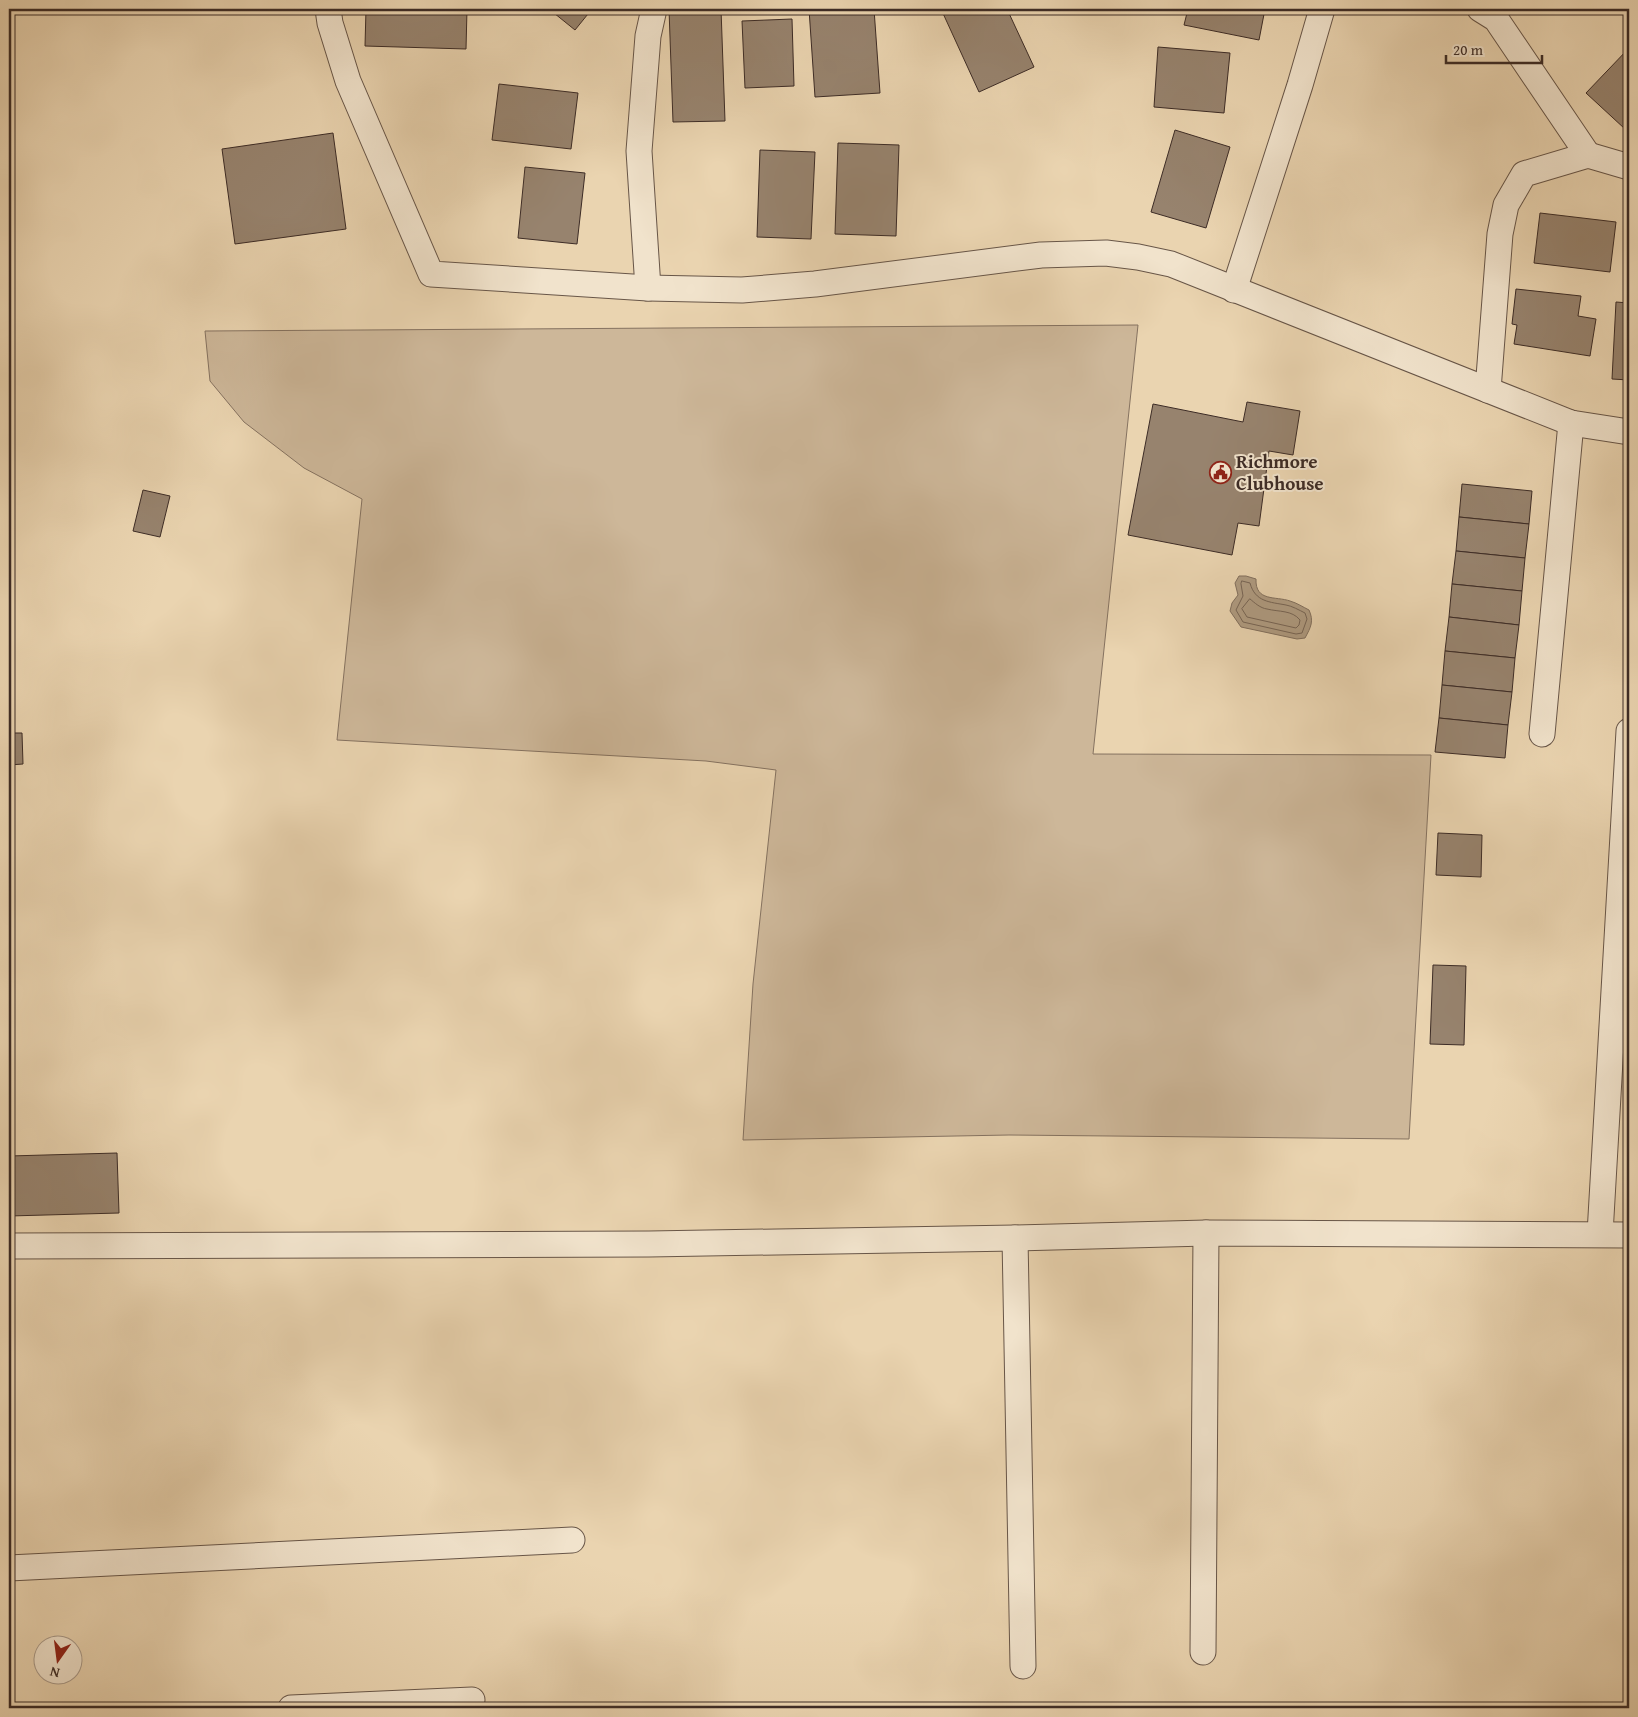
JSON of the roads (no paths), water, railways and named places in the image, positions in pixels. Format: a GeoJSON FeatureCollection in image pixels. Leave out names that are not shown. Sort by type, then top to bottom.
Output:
{"type":"FeatureCollection","features":[{"type":"Feature","properties":{"kind":"street"},"geometry":{"type":"LineString","coordinates":[[328,9],[330,22],[348,81],[431,274],[648,288],[742,290],[815,284],[1041,255],[1106,253],[1138,257],[1171,264],[1571,423],[1629,432]]}},
{"type":"Feature","properties":{"kind":"street"},"geometry":{"type":"LineString","coordinates":[[648,288],[639,150],[648,36],[654,9]]}},
{"type":"Feature","properties":{"kind":"street"},"geometry":{"type":"LineString","coordinates":[[1234,290],[1322,9]]}},
{"type":"Feature","properties":{"kind":"street"},"geometry":{"type":"LineString","coordinates":[[1480,9],[1496,19],[1588,155]]}},
{"type":"Feature","properties":{"kind":"street"},"geometry":{"type":"LineString","coordinates":[[1488,390],[1500,234],[1506,206],[1524,174],[1588,155],[1629,167]]}},
{"type":"Feature","properties":{"kind":"street"},"geometry":{"type":"LineString","coordinates":[[1542,734],[1571,423]]}},
{"type":"Feature","properties":{"kind":"street"},"geometry":{"type":"LineString","coordinates":[[1600,1234],[1629,731]]}},
{"type":"Feature","properties":{"kind":"street"},"geometry":{"type":"LineString","coordinates":[[1203,1652],[1206,1233]]}},
{"type":"Feature","properties":{"kind":"street"},"geometry":{"type":"LineString","coordinates":[[9,1246],[649,1244],[1206,1233],[1629,1235]]}},
{"type":"Feature","properties":{"kind":"street"},"geometry":{"type":"LineString","coordinates":[[1015,1238],[1022,1666]]}},
{"type":"Feature","properties":{"kind":"street"},"geometry":{"type":"LineString","coordinates":[[9,1568],[572,1540]]}},
{"type":"Feature","properties":{"kind":"street"},"geometry":{"type":"LineString","coordinates":[[291,1708],[472,1700]]}},
{"type":"Feature","properties":{"kind":"water"},"geometry":{"type":"Polygon","coordinates":[[[1239,576],[1256,579],[1259,591],[1267,597],[1293,602],[1309,610],[1311,624],[1305,638],[1297,639],[1241,627],[1230,611],[1232,603],[1238,595],[1235,583],[1239,576]]]}},
{"type":"Feature","properties":{"kind":"place","name":"Richmore Clubhouse"},"geometry":{"type":"Point","coordinates":[1220,472]}}]}
